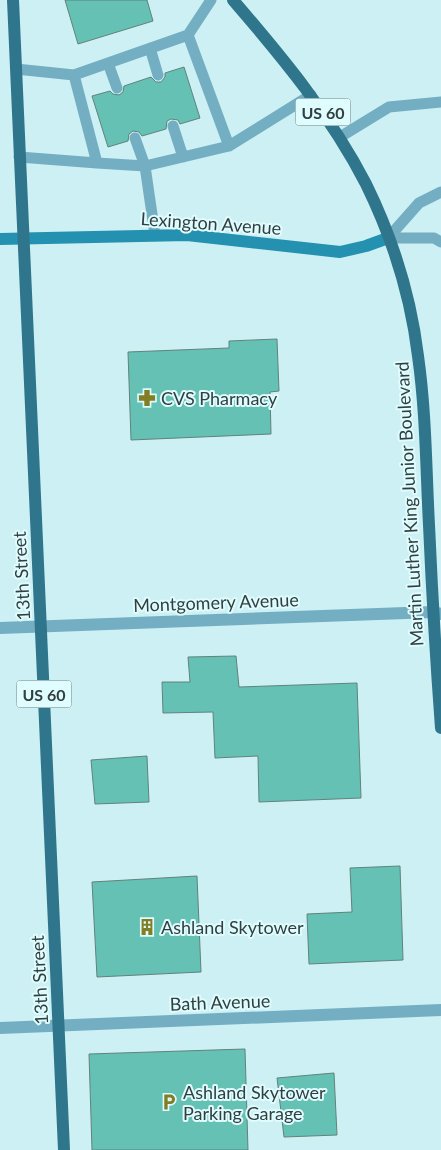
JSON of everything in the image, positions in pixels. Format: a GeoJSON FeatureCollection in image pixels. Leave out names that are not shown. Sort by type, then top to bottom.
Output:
{"type":"FeatureCollection","features":[{"type":"Feature","properties":{"kind":"main road","name":"13th Street"},"geometry":{"type":"LineString","coordinates":[[13,0],[64,1150]]}},
{"type":"Feature","properties":{"kind":"main road","name":"Martin Luther King Junior Boulevard"},"geometry":{"type":"LineString","coordinates":[[233,0],[311,94],[340,137],[366,186],[388,238],[402,280],[418,354],[423,396],[438,611],[441,728]]}},
{"type":"Feature","properties":{"kind":"street","name":"Lexington Avenue"},"geometry":{"type":"LineString","coordinates":[[0,239],[187,235],[340,252],[366,246],[388,238]]}},
{"type":"Feature","properties":{"kind":"street","name":"Montgomery Avenue"},"geometry":{"type":"LineString","coordinates":[[0,628],[438,611]]}},
{"type":"Feature","properties":{"kind":"street","name":"Bath Avenue"},"geometry":{"type":"LineString","coordinates":[[0,1028],[441,1010]]}},
{"type":"Feature","properties":{"kind":"lane"},"geometry":{"type":"LineString","coordinates":[[16,69],[74,75],[188,35],[211,0]]}},
{"type":"Feature","properties":{"kind":"lane"},"geometry":{"type":"LineString","coordinates":[[188,35],[229,146]]}},
{"type":"Feature","properties":{"kind":"lane"},"geometry":{"type":"LineString","coordinates":[[150,48],[158,75]]}},
{"type":"Feature","properties":{"kind":"lane"},"geometry":{"type":"LineString","coordinates":[[108,63],[117,88]]}},
{"type":"Feature","properties":{"kind":"lane"},"geometry":{"type":"LineString","coordinates":[[74,75],[97,163]]}},
{"type":"Feature","properties":{"kind":"lane"},"geometry":{"type":"LineString","coordinates":[[19,157],[145,166],[229,146],[311,94]]}},
{"type":"Feature","properties":{"kind":"lane"},"geometry":{"type":"LineString","coordinates":[[340,137],[389,107],[441,102]]}},
{"type":"Feature","properties":{"kind":"lane"},"geometry":{"type":"LineString","coordinates":[[173,126],[183,157]]}},
{"type":"Feature","properties":{"kind":"lane"},"geometry":{"type":"LineString","coordinates":[[135,138],[145,166],[155,235]]}},
{"type":"Feature","properties":{"kind":"lane"},"geometry":{"type":"LineString","coordinates":[[388,238],[419,203],[441,192]]}},
{"type":"Feature","properties":{"kind":"lane"},"geometry":{"type":"LineString","coordinates":[[388,238],[439,238]]}},
{"type":"Feature","properties":{"kind":"building"},"geometry":{"type":"Polygon","coordinates":[[[65,0],[147,0],[153,21],[78,44],[65,0]]]}},
{"type":"Feature","properties":{"kind":"building"},"geometry":{"type":"Polygon","coordinates":[[[184,67],[200,118],[180,124],[178,120],[171,119],[167,121],[166,129],[142,136],[139,132],[133,131],[129,134],[128,141],[108,147],[92,96],[110,91],[113,94],[119,95],[123,92],[124,86],[151,77],[156,82],[161,82],[165,77],[165,73],[184,67]]]}},
{"type":"Feature","properties":{"kind":"building","name":"CVS Pharmacy"},"geometry":{"type":"Polygon","coordinates":[[[277,339],[279,391],[270,392],[271,434],[131,440],[128,352],[229,348],[229,341],[277,339]]]}},
{"type":"Feature","properties":{"kind":"building"},"geometry":{"type":"Polygon","coordinates":[[[236,656],[239,687],[357,683],[361,798],[259,802],[258,756],[215,758],[213,712],[163,713],[162,682],[190,682],[188,657],[236,656]]]}},
{"type":"Feature","properties":{"kind":"building"},"geometry":{"type":"Polygon","coordinates":[[[147,756],[149,802],[95,804],[91,760],[147,756]]]}},
{"type":"Feature","properties":{"kind":"building"},"geometry":{"type":"Polygon","coordinates":[[[400,866],[403,960],[309,964],[307,914],[352,912],[350,868],[400,866]]]}},
{"type":"Feature","properties":{"kind":"building","name":"Ashland Skytower"},"geometry":{"type":"Polygon","coordinates":[[[197,876],[201,972],[97,977],[92,882],[197,876]]]}},
{"type":"Feature","properties":{"kind":"building","name":"Ashland Skytower Parking Garage"},"geometry":{"type":"Polygon","coordinates":[[[245,1049],[248,1150],[92,1150],[89,1054],[245,1049]]]}},
{"type":"Feature","properties":{"kind":"building"},"geometry":{"type":"Polygon","coordinates":[[[334,1073],[337,1135],[284,1137],[277,1078],[334,1073]]]}},
{"type":"Feature","properties":{"kind":"place","name":"CVS Pharmacy"},"geometry":{"type":"Point","coordinates":[147,398]}},
{"type":"Feature","properties":{"kind":"place","name":"Ashland Skytower"},"geometry":{"type":"Point","coordinates":[147,927]}},
{"type":"Feature","properties":{"kind":"place","name":"Ashland Skytower Parking Garage"},"geometry":{"type":"Point","coordinates":[169,1102]}}]}
